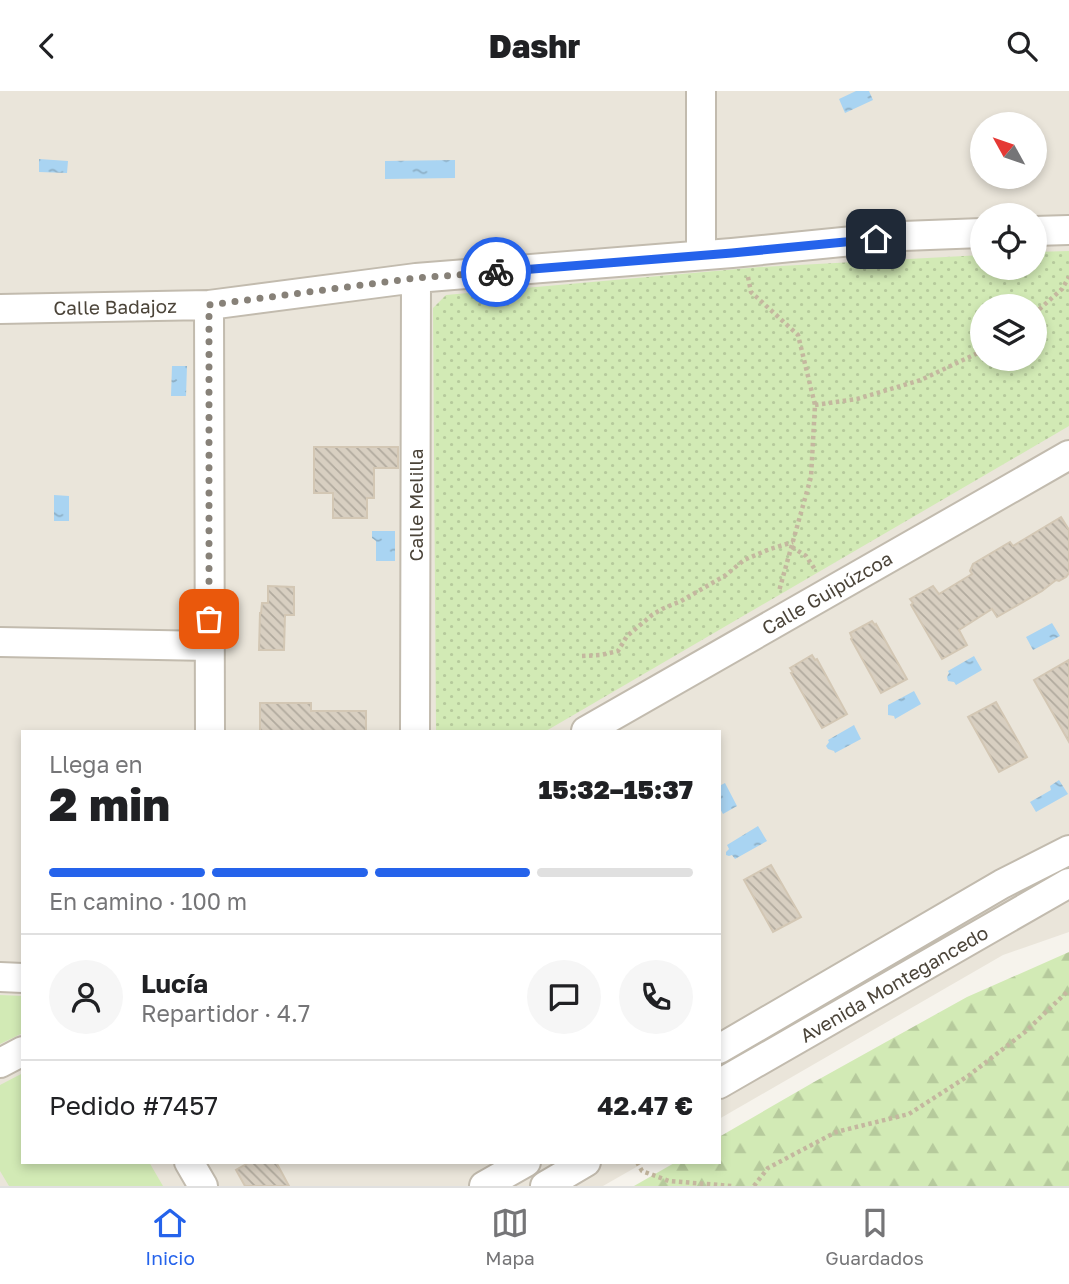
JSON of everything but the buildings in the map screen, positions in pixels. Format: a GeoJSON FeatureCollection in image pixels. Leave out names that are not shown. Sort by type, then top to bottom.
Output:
{"type":"FeatureCollection","features":[{"type":"Feature","properties":{"kind":"street"},"geometry":{"type":"LineString","coordinates":[[701,91],[701,255]]}},
{"type":"Feature","properties":{"kind":"street"},"geometry":{"type":"LineString","coordinates":[[1047,231],[1069,230]]}},
{"type":"Feature","properties":{"kind":"street","name":"Calle Badajoz"},"geometry":{"type":"LineString","coordinates":[[0,309],[209,305],[416,278],[743,252],[903,236],[970,233]]}},
{"type":"Feature","properties":{"kind":"street","name":"Calle Melilla"},"geometry":{"type":"LineString","coordinates":[[415,730],[416,278]]}},
{"type":"Feature","properties":{"kind":"street"},"geometry":{"type":"LineString","coordinates":[[209,305],[210,730]]}},
{"type":"Feature","properties":{"kind":"street","name":"Calle Guipúzcoa"},"geometry":{"type":"LineString","coordinates":[[588,730],[1069,454]]}},
{"type":"Feature","properties":{"kind":"street"},"geometry":{"type":"LineString","coordinates":[[0,642],[209,646]]}},
{"type":"Feature","properties":{"kind":"street","name":"Avenida Montegancedo"},"geometry":{"type":"LineString","coordinates":[[721,1048],[1002,884],[1069,850]]}},
{"type":"Feature","properties":{"kind":"street","name":"Avenida Montegancedo"},"geometry":{"type":"LineString","coordinates":[[721,1083],[1069,883]]}},
{"type":"Feature","properties":{"kind":"street"},"geometry":{"type":"LineString","coordinates":[[0,977],[21,978]]}},
{"type":"Feature","properties":{"kind":"street"},"geometry":{"type":"LineString","coordinates":[[0,1063],[21,1052]]}},
{"type":"Feature","properties":{"kind":"street"},"geometry":{"type":"LineString","coordinates":[[190,1164],[202,1186]]}},
{"type":"Feature","properties":{"kind":"street"},"geometry":{"type":"LineString","coordinates":[[484,1186],[522,1164]]}},
{"type":"Feature","properties":{"kind":"street"},"geometry":{"type":"LineString","coordinates":[[545,1186],[583,1164]]}},
{"type":"Feature","properties":{"kind":"path"},"geometry":{"type":"LineString","coordinates":[[743,252],[751,292],[797,335],[815,405],[811,477],[778,591]]}},
{"type":"Feature","properties":{"kind":"path"},"geometry":{"type":"LineString","coordinates":[[1047,302],[1062,289],[1069,277]]}},
{"type":"Feature","properties":{"kind":"path"},"geometry":{"type":"LineString","coordinates":[[815,405],[857,399],[921,380],[970,357]]}},
{"type":"Feature","properties":{"kind":"path"},"geometry":{"type":"LineString","coordinates":[[793,544],[806,556],[817,573]]}},
{"type":"Feature","properties":{"kind":"path"},"geometry":{"type":"LineString","coordinates":[[582,656],[618,651],[627,636],[652,615],[726,575],[744,560],[770,549],[793,544]]}},
{"type":"Feature","properties":{"kind":"path"},"geometry":{"type":"LineString","coordinates":[[754,1186],[768,1168],[836,1132],[909,1114],[968,1076],[1006,1047],[1069,990]]}},
{"type":"Feature","properties":{"kind":"path"},"geometry":{"type":"LineString","coordinates":[[638,1164],[642,1171],[669,1181],[732,1186]]}},
{"type":"Feature","properties":{"kind":"shaded area"},"geometry":{"type":"Polygon","coordinates":[[[0,91],[1069,91],[1069,932],[1003,955],[721,1118],[721,730],[21,730],[21,1164],[642,1164],[603,1186],[0,1186],[0,91]]]}},
{"type":"Feature","properties":{"kind":"green space"},"geometry":{"type":"Polygon","coordinates":[[[1069,251],[1069,426],[548,730],[436,730],[433,308],[446,295],[760,267],[970,256],[970,280],[1047,280],[1047,252],[1069,251]]]}},
{"type":"Feature","properties":{"kind":"green space"},"geometry":{"type":"Polygon","coordinates":[[[1069,952],[1069,1186],[634,1186],[672,1164],[721,1164],[721,1136],[967,997],[1069,952]]]}},
{"type":"Feature","properties":{"kind":"green space"},"geometry":{"type":"Polygon","coordinates":[[[0,995],[21,996],[21,1034],[0,1044],[0,995]]]}},
{"type":"Feature","properties":{"kind":"green space"},"geometry":{"type":"Polygon","coordinates":[[[21,1074],[21,1164],[150,1164],[163,1186],[9,1186],[0,1171],[0,1085],[21,1074]]]}},
{"type":"Feature","properties":{"kind":"water"},"geometry":{"type":"Polygon","coordinates":[[[856,91],[869,91],[873,100],[845,113],[839,99],[856,91]]]}},
{"type":"Feature","properties":{"kind":"water"},"geometry":{"type":"Polygon","coordinates":[[[39,159],[68,161],[67,173],[39,172],[39,159]]]}},
{"type":"Feature","properties":{"kind":"water"},"geometry":{"type":"Polygon","coordinates":[[[455,160],[455,178],[385,179],[385,161],[455,160]]]}},
{"type":"Feature","properties":{"kind":"water"},"geometry":{"type":"Polygon","coordinates":[[[172,366],[187,366],[186,396],[171,396],[172,366]]]}},
{"type":"Feature","properties":{"kind":"water"},"geometry":{"type":"Polygon","coordinates":[[[54,495],[69,496],[69,521],[54,521],[54,495]]]}},
{"type":"Feature","properties":{"kind":"water"},"geometry":{"type":"Polygon","coordinates":[[[372,531],[395,531],[395,561],[376,561],[376,541],[372,538],[372,531]]]}},
{"type":"Feature","properties":{"kind":"water"},"geometry":{"type":"Polygon","coordinates":[[[1052,623],[1060,636],[1033,650],[1026,637],[1052,623]]]}},
{"type":"Feature","properties":{"kind":"water"},"geometry":{"type":"Polygon","coordinates":[[[974,656],[982,670],[956,685],[948,681],[948,671],[974,656]]]}},
{"type":"Feature","properties":{"kind":"water"},"geometry":{"type":"Polygon","coordinates":[[[914,691],[921,704],[895,719],[894,716],[888,715],[888,705],[914,691]]]}},
{"type":"Feature","properties":{"kind":"water"},"geometry":{"type":"Polygon","coordinates":[[[854,725],[861,739],[835,753],[828,749],[828,740],[854,725]]]}},
{"type":"Feature","properties":{"kind":"water"},"geometry":{"type":"Polygon","coordinates":[[[1059,780],[1068,794],[1036,812],[1030,802],[1051,790],[1050,786],[1059,780]]]}},
{"type":"Feature","properties":{"kind":"water"},"geometry":{"type":"Polygon","coordinates":[[[725,783],[737,806],[723,814],[721,810],[721,785],[725,783]]]}},
{"type":"Feature","properties":{"kind":"water"},"geometry":{"type":"Polygon","coordinates":[[[758,826],[767,841],[735,859],[732,855],[726,855],[729,849],[727,845],[758,826]]]}},
{"type":"Feature","properties":{"kind":"way so far"},"geometry":{"type":"LineString","coordinates":[[209,619],[209,305],[416,278],[496,272]]}},
{"type":"Feature","properties":{"kind":"route"},"geometry":{"type":"LineString","coordinates":[[496,272],[876,239]]}}]}
